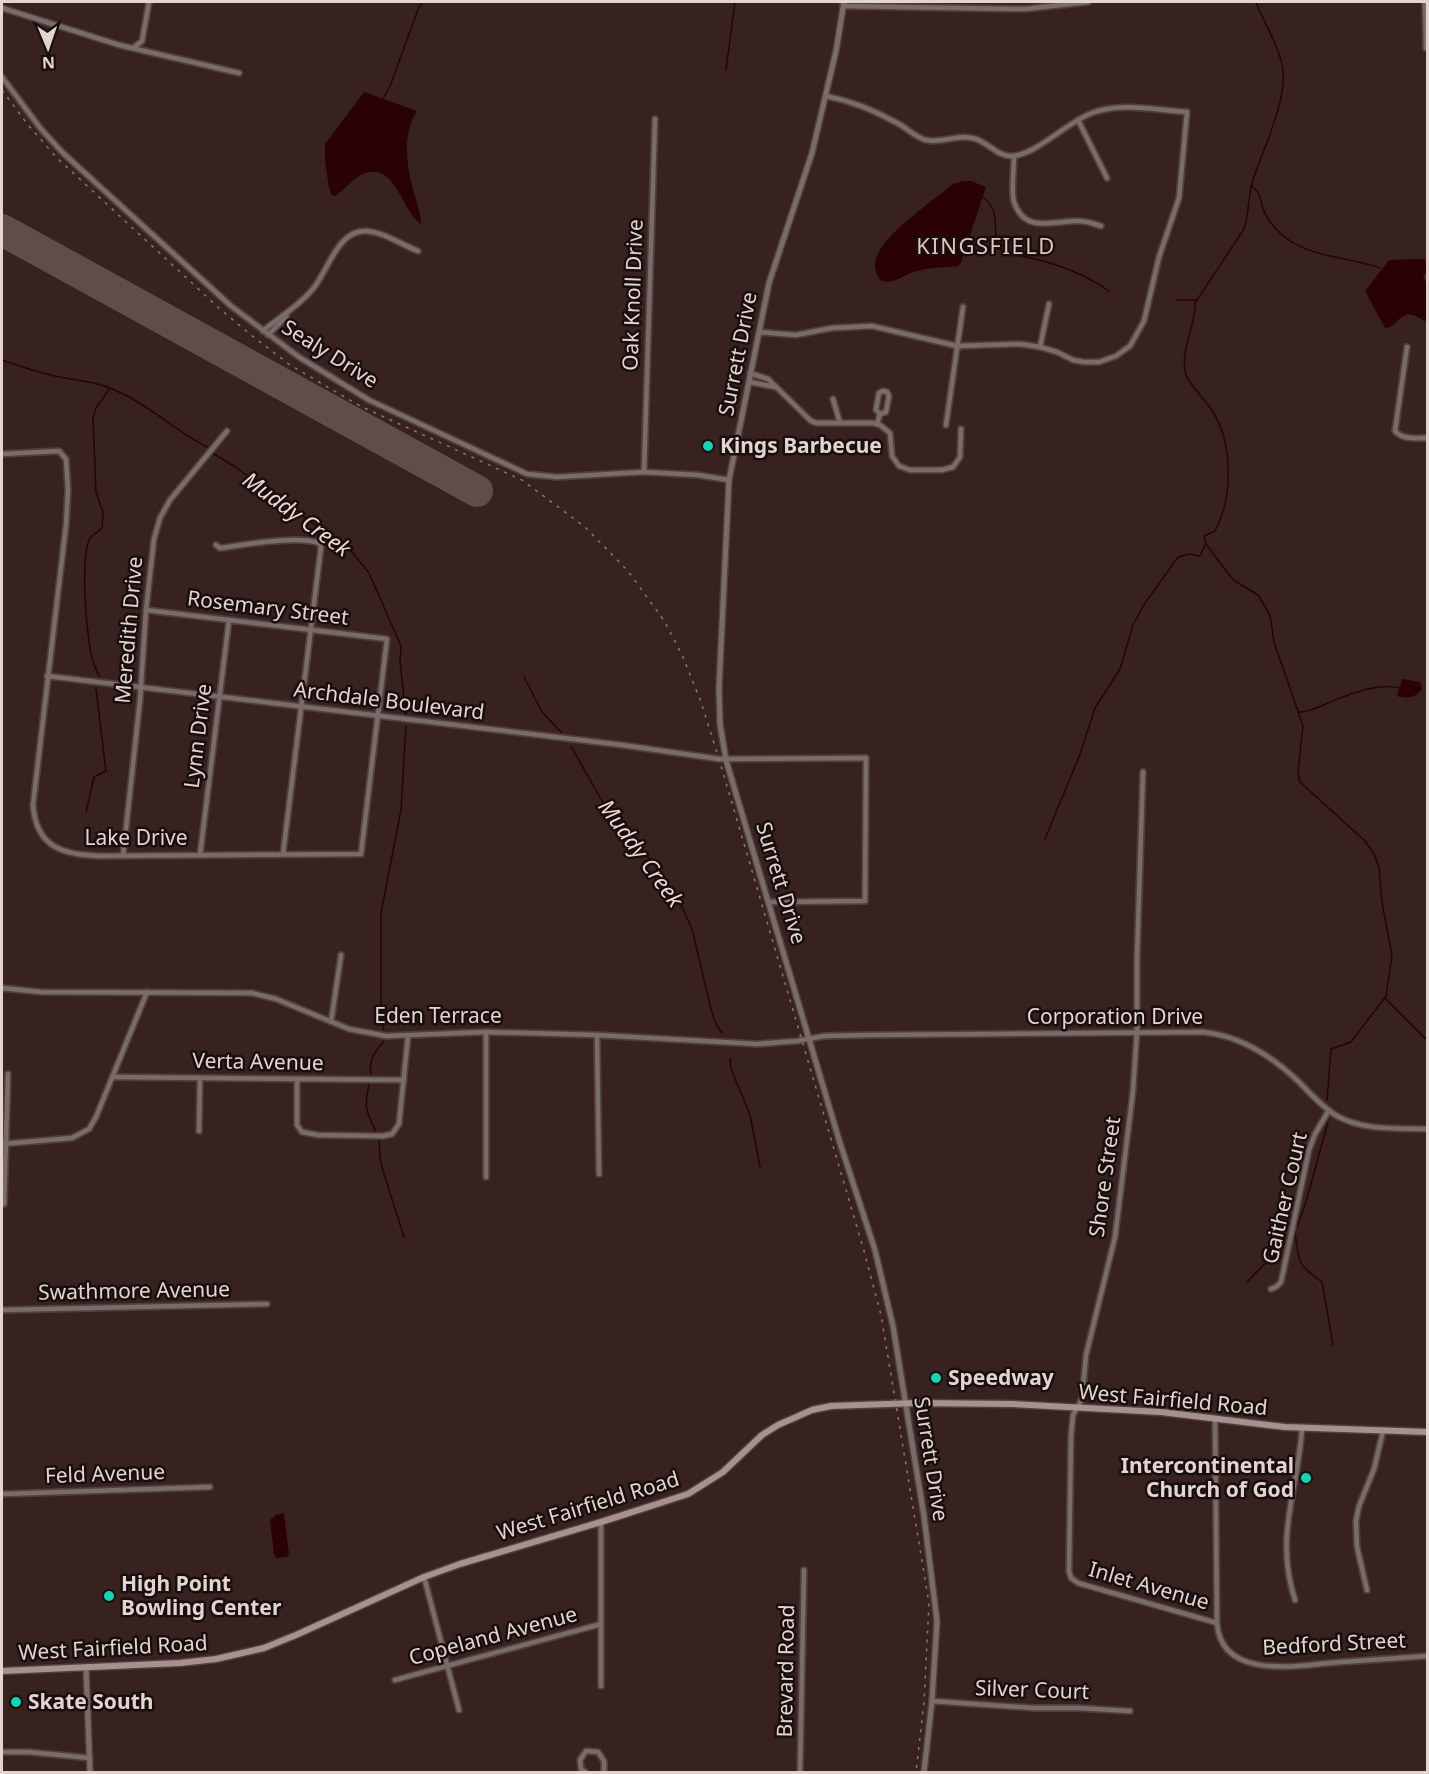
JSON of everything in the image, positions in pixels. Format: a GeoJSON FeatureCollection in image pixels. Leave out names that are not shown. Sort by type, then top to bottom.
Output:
{"type":"FeatureCollection","features":[{"type":"Feature","properties":{"kind":"main road","name":"West Fairfield Road"},"geometry":{"type":"LineString","coordinates":[[2,1671],[204,1661],[264,1648],[424,1577],[493,1553],[679,1497],[705,1485],[735,1462],[762,1436],[795,1416],[831,1406],[1013,1404],[1150,1411],[1302,1428],[1428,1432]]}},
{"type":"Feature","properties":{"kind":"street"},"geometry":{"type":"LineString","coordinates":[[132,48],[142,40],[149,2]]}},
{"type":"Feature","properties":{"kind":"street"},"geometry":{"type":"LineString","coordinates":[[843,4],[1025,9],[1088,2]]}},
{"type":"Feature","properties":{"kind":"street"},"geometry":{"type":"LineString","coordinates":[[1425,2],[1426,48]]}},
{"type":"Feature","properties":{"kind":"street","name":"Surrett Drive"},"geometry":{"type":"LineString","coordinates":[[843,4],[826,96],[812,153],[769,283],[729,480],[719,688],[720,724],[726,760],[888,1298],[935,1603],[936,1640],[924,1773]]}},
{"type":"Feature","properties":{"kind":"street"},"geometry":{"type":"LineString","coordinates":[[2,8],[132,48],[239,73]]}},
{"type":"Feature","properties":{"kind":"street","name":"Sealy Drive"},"geometry":{"type":"LineString","coordinates":[[2,77],[41,129],[63,153],[231,306],[268,335],[369,400],[527,474],[557,477],[644,472],[698,475],[729,480]]}},
{"type":"Feature","properties":{"kind":"street"},"geometry":{"type":"LineString","coordinates":[[759,332],[796,335],[832,328],[872,326],[957,346],[1020,344],[1040,346],[1073,360],[1099,362],[1116,356],[1130,346],[1144,321],[1168,227],[1179,198],[1187,112],[1107,108],[1078,120],[1024,154],[1008,156],[979,140],[968,137],[927,141],[869,109],[826,96]]}},
{"type":"Feature","properties":{"kind":"street","name":"Oak Knoll Drive"},"geometry":{"type":"LineString","coordinates":[[644,472],[655,119]]}},
{"type":"Feature","properties":{"kind":"street"},"geometry":{"type":"LineString","coordinates":[[1078,120],[1107,178]]}},
{"type":"Feature","properties":{"kind":"street"},"geometry":{"type":"LineString","coordinates":[[1014,156],[1014,203],[1020,214],[1027,220],[1044,225],[1076,221],[1101,226]]}},
{"type":"Feature","properties":{"kind":"street"},"geometry":{"type":"LineString","coordinates":[[268,335],[286,317],[287,313],[314,289],[342,243],[357,233],[365,231],[376,233],[418,251]]}},
{"type":"Feature","properties":{"kind":"street"},"geometry":{"type":"LineString","coordinates":[[1040,346],[1049,304]]}},
{"type":"Feature","properties":{"kind":"street"},"geometry":{"type":"LineString","coordinates":[[946,425],[963,307]]}},
{"type":"Feature","properties":{"kind":"street"},"geometry":{"type":"LineString","coordinates":[[263,331],[282,314],[287,313]]}},
{"type":"Feature","properties":{"kind":"street"},"geometry":{"type":"LineString","coordinates":[[1407,347],[1395,431],[1399,436],[1428,438]]}},
{"type":"Feature","properties":{"kind":"street"},"geometry":{"type":"LineString","coordinates":[[750,373],[768,378],[811,421],[877,424],[890,433],[892,456],[895,462],[904,469],[942,471],[952,467],[960,457],[961,429]]}},
{"type":"Feature","properties":{"kind":"street"},"geometry":{"type":"LineString","coordinates":[[749,382],[777,387]]}},
{"type":"Feature","properties":{"kind":"street"},"geometry":{"type":"LineString","coordinates":[[883,391],[889,396],[886,412],[880,414],[876,410],[879,393],[883,391]]}},
{"type":"Feature","properties":{"kind":"street"},"geometry":{"type":"LineString","coordinates":[[833,399],[840,423]]}},
{"type":"Feature","properties":{"kind":"street"},"geometry":{"type":"LineString","coordinates":[[877,424],[880,414]]}},
{"type":"Feature","properties":{"kind":"street","name":"Meredith Drive"},"geometry":{"type":"LineString","coordinates":[[123,856],[154,539],[160,518],[170,500],[227,431]]}},
{"type":"Feature","properties":{"kind":"street","name":"Lake Drive"},"geometry":{"type":"LineString","coordinates":[[2,454],[59,451],[66,459],[68,490],[66,525],[33,814],[46,840],[64,852],[81,855],[123,856],[361,854],[387,639]]}},
{"type":"Feature","properties":{"kind":"street"},"geometry":{"type":"LineString","coordinates":[[216,545],[220,548],[283,541],[312,541],[319,543],[321,548],[283,854]]}},
{"type":"Feature","properties":{"kind":"street","name":"Rosemary Street"},"geometry":{"type":"LineString","coordinates":[[146,610],[387,639]]}},
{"type":"Feature","properties":{"kind":"street","name":"Lynn Drive"},"geometry":{"type":"LineString","coordinates":[[200,855],[229,620]]}},
{"type":"Feature","properties":{"kind":"street","name":"Archdale Boulevard"},"geometry":{"type":"LineString","coordinates":[[47,676],[622,745],[726,760],[866,759],[866,901],[770,902]]}},
{"type":"Feature","properties":{"kind":"street","name":"Shore Street"},"geometry":{"type":"LineString","coordinates":[[1073,1580],[1069,1571],[1073,1415],[1082,1399],[1086,1355],[1111,1257],[1133,1091],[1137,1031],[1143,772]]}},
{"type":"Feature","properties":{"kind":"street"},"geometry":{"type":"LineString","coordinates":[[331,1022],[341,955]]}},
{"type":"Feature","properties":{"kind":"street","name":"Eden Terrace"},"geometry":{"type":"LineString","coordinates":[[2,988],[41,992],[237,992],[265,995],[367,1034],[408,1036],[486,1032],[597,1035],[757,1044],[810,1039]]}},
{"type":"Feature","properties":{"kind":"street"},"geometry":{"type":"LineString","coordinates":[[4,1144],[72,1138],[84,1133],[96,1117],[147,992]]}},
{"type":"Feature","properties":{"kind":"street"},"geometry":{"type":"LineString","coordinates":[[486,1032],[486,1178]]}},
{"type":"Feature","properties":{"kind":"street","name":"Corporation Drive"},"geometry":{"type":"LineString","coordinates":[[810,1039],[891,1034],[1203,1032],[1233,1038],[1273,1060],[1329,1110],[1345,1120],[1366,1126],[1428,1129]]}},
{"type":"Feature","properties":{"kind":"street"},"geometry":{"type":"LineString","coordinates":[[597,1035],[599,1174]]}},
{"type":"Feature","properties":{"kind":"street"},"geometry":{"type":"LineString","coordinates":[[297,1079],[297,1125],[302,1132],[318,1135],[382,1136],[392,1134],[398,1128],[408,1036]]}},
{"type":"Feature","properties":{"kind":"street"},"geometry":{"type":"LineString","coordinates":[[4,1204],[4,1144],[8,1074]]}},
{"type":"Feature","properties":{"kind":"street","name":"Verta Avenue"},"geometry":{"type":"LineString","coordinates":[[112,1077],[404,1080]]}},
{"type":"Feature","properties":{"kind":"street"},"geometry":{"type":"LineString","coordinates":[[199,1131],[200,1078]]}},
{"type":"Feature","properties":{"kind":"street","name":"Gaither Court"},"geometry":{"type":"LineString","coordinates":[[1270,1289],[1281,1282],[1309,1150],[1329,1110]]}},
{"type":"Feature","properties":{"kind":"street","name":"Swathmore Avenue"},"geometry":{"type":"LineString","coordinates":[[2,1310],[267,1304]]}},
{"type":"Feature","properties":{"kind":"street","name":"Bedford Street"},"geometry":{"type":"LineString","coordinates":[[1215,1418],[1217,1623],[1219,1636],[1225,1648],[1244,1661],[1265,1667],[1428,1656]]}},
{"type":"Feature","properties":{"kind":"street"},"geometry":{"type":"LineString","coordinates":[[1295,1600],[1288,1580],[1285,1542],[1302,1428]]}},
{"type":"Feature","properties":{"kind":"street"},"geometry":{"type":"LineString","coordinates":[[1367,1590],[1357,1547],[1356,1521],[1359,1506],[1374,1469],[1383,1431]]}},
{"type":"Feature","properties":{"kind":"street","name":"Feld Avenue"},"geometry":{"type":"LineString","coordinates":[[2,1494],[210,1487]]}},
{"type":"Feature","properties":{"kind":"street"},"geometry":{"type":"LineString","coordinates":[[601,1522],[601,1686]]}},
{"type":"Feature","properties":{"kind":"street","name":"Brevard Road"},"geometry":{"type":"LineString","coordinates":[[800,1773],[804,1570]]}},
{"type":"Feature","properties":{"kind":"street"},"geometry":{"type":"LineString","coordinates":[[424,1577],[459,1710]]}},
{"type":"Feature","properties":{"kind":"street","name":"Inlet Avenue"},"geometry":{"type":"LineString","coordinates":[[1073,1580],[1217,1623]]}},
{"type":"Feature","properties":{"kind":"street","name":"Copeland Avenue"},"geometry":{"type":"LineString","coordinates":[[395,1680],[601,1624]]}},
{"type":"Feature","properties":{"kind":"street"},"geometry":{"type":"LineString","coordinates":[[86,1667],[90,1773]]}},
{"type":"Feature","properties":{"kind":"street","name":"Silver Court"},"geometry":{"type":"LineString","coordinates":[[932,1701],[1034,1708],[1130,1711]]}},
{"type":"Feature","properties":{"kind":"street"},"geometry":{"type":"LineString","coordinates":[[585,1773],[581,1769],[580,1760],[586,1751],[598,1752],[604,1761],[604,1773]]}},
{"type":"Feature","properties":{"kind":"street"},"geometry":{"type":"LineString","coordinates":[[2,1752],[29,1752],[90,1758]]}},
{"type":"Feature","properties":{"kind":"shaded area"},"geometry":{"type":"Polygon","coordinates":[[[364,92],[417,111],[409,131],[407,153],[421,224],[390,180],[382,174],[373,172],[361,175],[339,194],[332,195],[325,160],[325,144],[364,92]]]}},
{"type":"Feature","properties":{"kind":"shaded area"},"geometry":{"type":"Polygon","coordinates":[[[971,181],[986,187],[961,263],[958,266],[917,271],[893,281],[880,280],[875,270],[875,263],[878,253],[886,242],[920,210],[953,184],[971,181]]]}},
{"type":"Feature","properties":{"kind":"shaded area"},"geometry":{"type":"Polygon","coordinates":[[[1424,259],[1427,261],[1427,271],[1423,277],[1427,284],[1427,322],[1408,314],[1391,327],[1385,328],[1365,291],[1389,260],[1424,259]]]}},
{"type":"Feature","properties":{"kind":"shaded area"},"geometry":{"type":"Polygon","coordinates":[[[1402,679],[1420,682],[1422,689],[1411,697],[1397,696],[1402,679]]]}},
{"type":"Feature","properties":{"kind":"shaded area"},"geometry":{"type":"Polygon","coordinates":[[[284,1513],[289,1554],[287,1557],[276,1558],[270,1520],[284,1513]]]}},
{"type":"Feature","properties":{"kind":"waterway"},"geometry":{"type":"LineString","coordinates":[[383,99],[423,2]]}},
{"type":"Feature","properties":{"kind":"waterway"},"geometry":{"type":"LineString","coordinates":[[726,70],[735,2]]}},
{"type":"Feature","properties":{"kind":"waterway"},"geometry":{"type":"LineString","coordinates":[[1256,2],[1282,63],[1281,98],[1252,183],[1244,229],[1195,303],[1184,366],[1188,379],[1220,425],[1227,455],[1228,487],[1225,503],[1215,531],[1204,536],[1206,544],[1235,581],[1258,595],[1270,615],[1274,642],[1303,726],[1298,772],[1300,782],[1365,841],[1379,867],[1382,902],[1392,956],[1386,996],[1351,1042],[1331,1049],[1327,1100]]}},
{"type":"Feature","properties":{"kind":"waterway"},"geometry":{"type":"LineString","coordinates":[[1252,186],[1259,195],[1268,219],[1287,239],[1312,251],[1380,268]]}},
{"type":"Feature","properties":{"kind":"waterway"},"geometry":{"type":"LineString","coordinates":[[982,196],[993,210],[996,238],[1002,252],[1071,270],[1109,291]]}},
{"type":"Feature","properties":{"kind":"waterway"},"geometry":{"type":"LineString","coordinates":[[1176,300],[1196,300]]}},
{"type":"Feature","properties":{"kind":"waterway","name":"Muddy Creek"},"geometry":{"type":"LineString","coordinates":[[2,360],[42,373],[110,388],[141,404],[207,447]]}},
{"type":"Feature","properties":{"kind":"waterway"},"geometry":{"type":"LineString","coordinates":[[99,676],[89,643],[85,559],[91,537],[102,528],[103,512],[96,492],[93,417],[96,408],[110,388]]}},
{"type":"Feature","properties":{"kind":"waterway","name":"Muddy Creek"},"geometry":{"type":"LineString","coordinates":[[214,454],[237,468],[352,552],[369,573],[401,646],[400,662],[406,716]]}},
{"type":"Feature","properties":{"kind":"waterway"},"geometry":{"type":"LineString","coordinates":[[1045,839],[1079,757],[1095,708],[1120,669],[1133,625],[1143,606],[1178,557],[1189,554],[1200,556],[1205,545]]}},
{"type":"Feature","properties":{"kind":"waterway","name":"Muddy Creek"},"geometry":{"type":"LineString","coordinates":[[524,677],[542,712],[562,733]]}},
{"type":"Feature","properties":{"kind":"waterway"},"geometry":{"type":"LineString","coordinates":[[1299,712],[1311,710],[1365,690],[1383,687],[1400,688]]}},
{"type":"Feature","properties":{"kind":"waterway"},"geometry":{"type":"LineString","coordinates":[[86,812],[94,777],[106,771],[96,689]]}},
{"type":"Feature","properties":{"kind":"waterway"},"geometry":{"type":"LineString","coordinates":[[384,1031],[381,1016],[381,913],[401,810],[406,726]]}},
{"type":"Feature","properties":{"kind":"waterway","name":"Muddy Creek"},"geometry":{"type":"LineString","coordinates":[[571,746],[606,808],[658,869],[680,903],[692,929],[710,1005],[715,1022],[722,1033]]}},
{"type":"Feature","properties":{"kind":"waterway"},"geometry":{"type":"LineString","coordinates":[[1385,998],[1428,1041]]}},
{"type":"Feature","properties":{"kind":"waterway"},"geometry":{"type":"LineString","coordinates":[[371,1074],[371,1060],[384,1041]]}},
{"type":"Feature","properties":{"kind":"waterway","name":"Muddy Creek"},"geometry":{"type":"LineString","coordinates":[[730,1059],[731,1069],[750,1115],[760,1167]]}},
{"type":"Feature","properties":{"kind":"waterway"},"geometry":{"type":"LineString","coordinates":[[369,1084],[367,1109],[376,1132]]}},
{"type":"Feature","properties":{"kind":"waterway"},"geometry":{"type":"LineString","coordinates":[[1295,1232],[1306,1202],[1328,1122]]}},
{"type":"Feature","properties":{"kind":"waterway"},"geometry":{"type":"LineString","coordinates":[[379,1139],[383,1171],[404,1237]]}},
{"type":"Feature","properties":{"kind":"waterway"},"geometry":{"type":"LineString","coordinates":[[1295,1232],[1301,1262],[1322,1282],[1333,1345]]}},
{"type":"Feature","properties":{"kind":"waterway"},"geometry":{"type":"LineString","coordinates":[[1247,1282],[1285,1243]]}},
{"type":"Feature","properties":{"kind":"runway"},"geometry":{"type":"LineString","coordinates":[[2,230],[477,491]]}},
{"type":"Feature","properties":{"kind":"railway"},"geometry":{"type":"LineString","coordinates":[[2,90],[56,157],[251,335],[290,365],[360,406],[522,480],[585,527],[628,571],[665,622],[683,657],[701,702],[719,759],[881,1315],[929,1603],[924,1702],[916,1772]]}},
{"type":"Feature","properties":{"kind":"place","name":"Kings Barbecue"},"geometry":{"type":"Point","coordinates":[708,446]}},
{"type":"Feature","properties":{"kind":"place","name":"Speedway"},"geometry":{"type":"Point","coordinates":[936,1378]}},
{"type":"Feature","properties":{"kind":"place","name":"Intercontinental Church of God"},"geometry":{"type":"Point","coordinates":[1306,1478]}},
{"type":"Feature","properties":{"kind":"place","name":"High Point Bowling Center"},"geometry":{"type":"Point","coordinates":[109,1596]}},
{"type":"Feature","properties":{"kind":"place","name":"Skate South"},"geometry":{"type":"Point","coordinates":[16,1702]}},
{"type":"Feature","properties":{"kind":"district","name":"KINGSFIELD"},"geometry":{"type":"Point","coordinates":[986,246]}}]}
